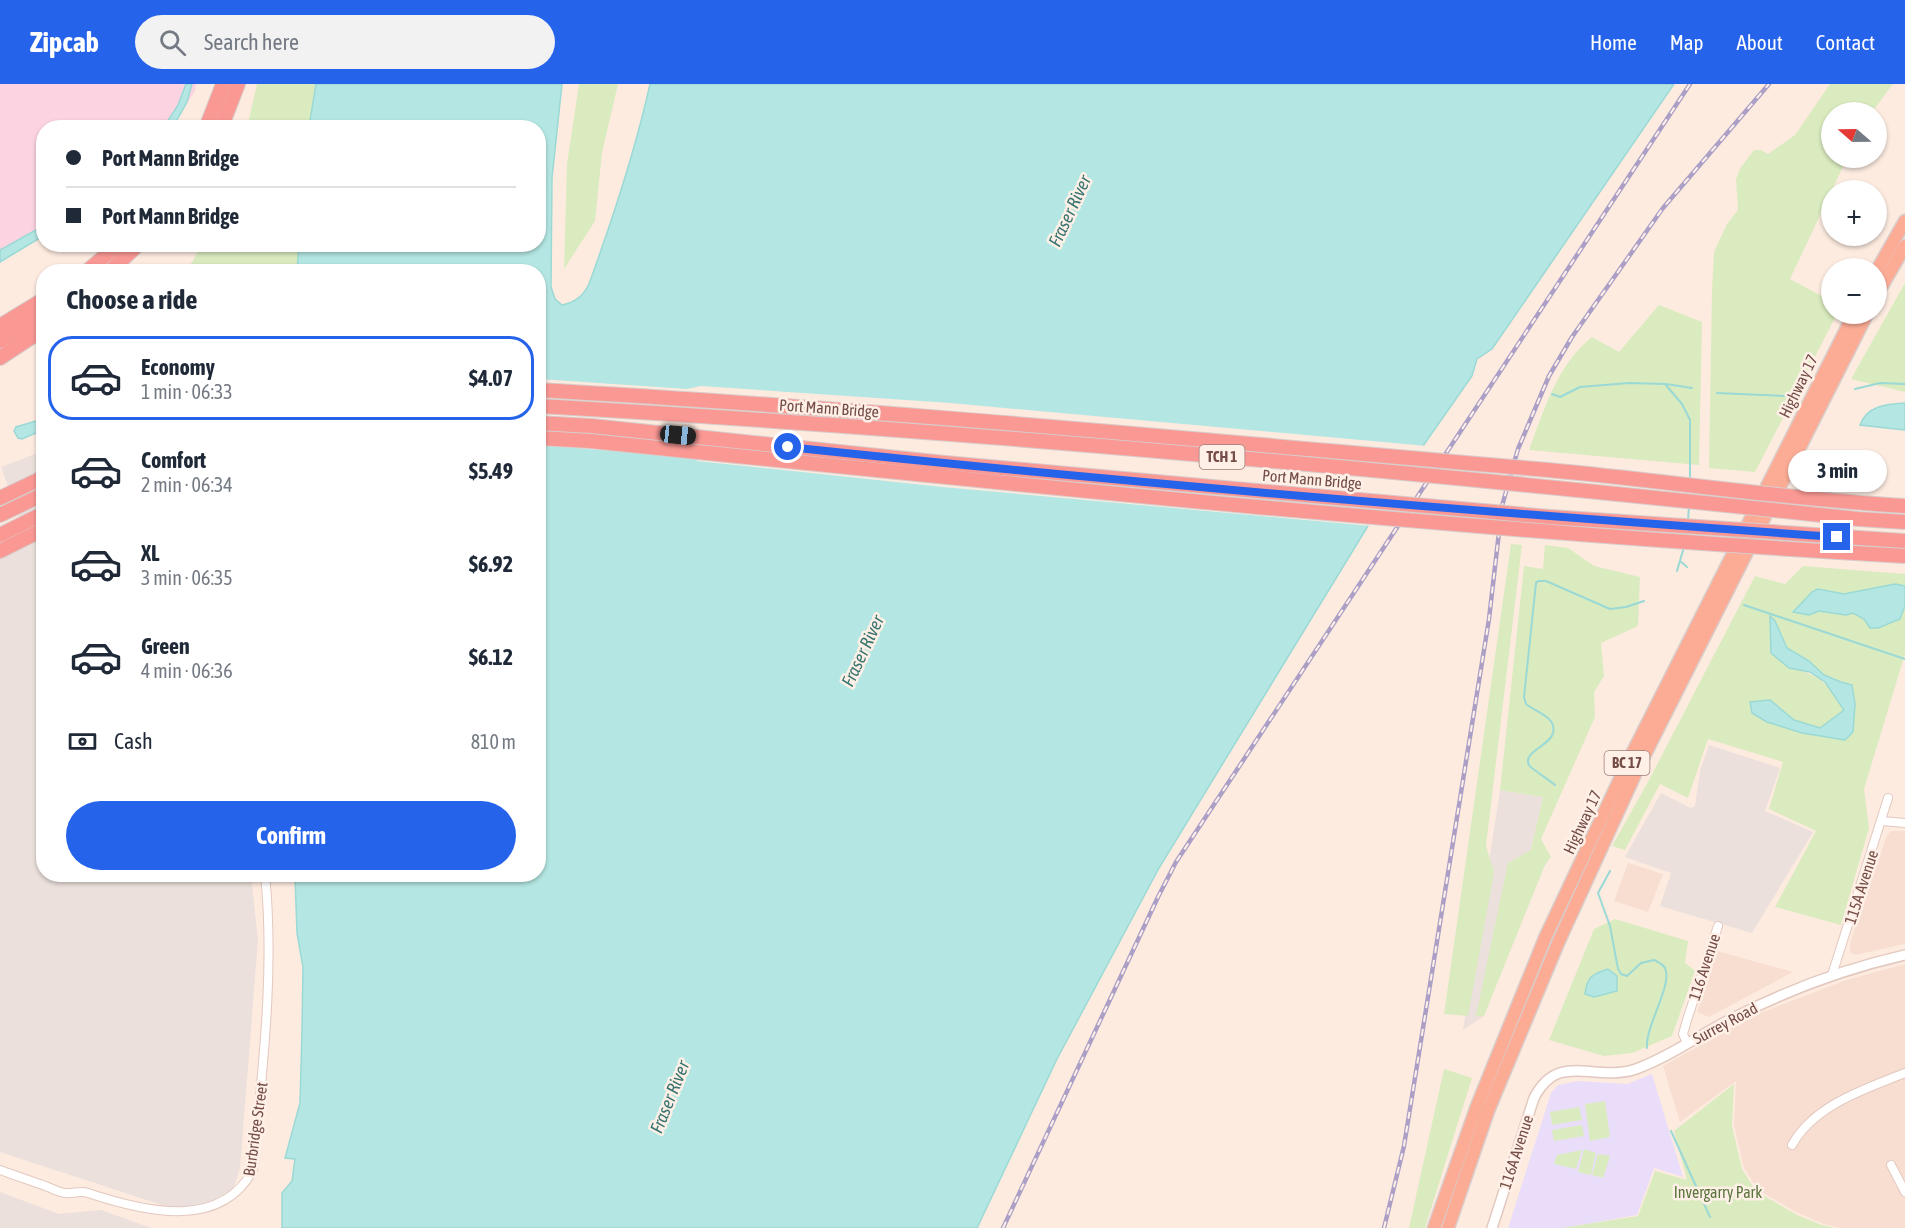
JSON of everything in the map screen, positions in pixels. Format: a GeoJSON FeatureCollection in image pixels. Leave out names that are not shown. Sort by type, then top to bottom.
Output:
{"type":"FeatureCollection","features":[{"type":"Feature","properties":{"kind":"highway"},"geometry":{"type":"LineString","coordinates":[[209,120],[224,84]]}},
{"type":"Feature","properties":{"kind":"highway"},"geometry":{"type":"LineString","coordinates":[[224,120],[238,84]]}},
{"type":"Feature","properties":{"kind":"highway"},"geometry":{"type":"LineString","coordinates":[[1884,258],[1905,221]]}},
{"type":"Feature","properties":{"kind":"highway"},"geometry":{"type":"LineString","coordinates":[[1887,277],[1905,246]]}},
{"type":"Feature","properties":{"kind":"highway"},"geometry":{"type":"LineString","coordinates":[[95,264],[110,252]]}},
{"type":"Feature","properties":{"kind":"highway"},"geometry":{"type":"LineString","coordinates":[[117,264],[132,252]]}},
{"type":"Feature","properties":{"kind":"highway"},"geometry":{"type":"LineString","coordinates":[[125,264],[135,252]]}},
{"type":"Feature","properties":{"kind":"highway"},"geometry":{"type":"LineString","coordinates":[[0,318],[36,302]]}},
{"type":"Feature","properties":{"kind":"highway"},"geometry":{"type":"LineString","coordinates":[[0,326],[36,303]]}},
{"type":"Feature","properties":{"kind":"highway"},"geometry":{"type":"LineString","coordinates":[[0,341],[36,320]]}},
{"type":"Feature","properties":{"kind":"highway","name":"Highway 17"},"geometry":{"type":"LineString","coordinates":[[1434,1228],[1477,1106],[1545,938],[1627,764],[1849,324]]}},
{"type":"Feature","properties":{"kind":"highway","name":"Highway 17"},"geometry":{"type":"LineString","coordinates":[[1448,1228],[1488,1112],[1582,889],[1673,697],[1862,324]]}},
{"type":"Feature","properties":{"kind":"highway"},"geometry":{"type":"LineString","coordinates":[[0,358],[36,334]]}},
{"type":"Feature","properties":{"kind":"highway"},"geometry":{"type":"LineString","coordinates":[[546,391],[972,420],[1555,471],[1800,498],[1905,506]]}},
{"type":"Feature","properties":{"kind":"highway","name":"Port Mann Bridge"},"geometry":{"type":"LineString","coordinates":[[546,406],[701,415],[970,435],[1553,487],[1905,522]]}},
{"type":"Feature","properties":{"kind":"highway","name":"Port Mann Bridge"},"geometry":{"type":"LineString","coordinates":[[546,424],[602,427],[945,463],[1550,517],[1905,541]]}},
{"type":"Feature","properties":{"kind":"highway"},"geometry":{"type":"LineString","coordinates":[[546,438],[590,441],[943,478],[1549,532],[1905,556]]}},
{"type":"Feature","properties":{"kind":"highway"},"geometry":{"type":"LineString","coordinates":[[0,498],[36,481]]}},
{"type":"Feature","properties":{"kind":"highway"},"geometry":{"type":"LineString","coordinates":[[0,515],[36,498]]}},
{"type":"Feature","properties":{"kind":"highway"},"geometry":{"type":"LineString","coordinates":[[0,535],[36,517]]}},
{"type":"Feature","properties":{"kind":"highway"},"geometry":{"type":"LineString","coordinates":[[0,551],[36,533]]}},
{"type":"Feature","properties":{"kind":"street","name":"115A Avenue"},"geometry":{"type":"LineString","coordinates":[[1832,975],[1888,798]]}},
{"type":"Feature","properties":{"kind":"street"},"geometry":{"type":"LineString","coordinates":[[1882,821],[1905,823]]}},
{"type":"Feature","properties":{"kind":"street","name":"Burbridge Street"},"geometry":{"type":"LineString","coordinates":[[238,1201],[247,1187],[253,1170],[264,1054],[270,917],[266,882]]}},
{"type":"Feature","properties":{"kind":"street","name":"116 Avenue"},"geometry":{"type":"LineString","coordinates":[[1687,1043],[1683,1034],[1718,926]]}},
{"type":"Feature","properties":{"kind":"street","name":"Surrey Road"},"geometry":{"type":"LineString","coordinates":[[1546,1079],[1559,1072],[1570,1071],[1622,1073],[1649,1063],[1774,998],[1832,975],[1905,955]]}},
{"type":"Feature","properties":{"kind":"street"},"geometry":{"type":"LineString","coordinates":[[1792,1145],[1800,1130],[1827,1110],[1856,1093],[1905,1073]]}},
{"type":"Feature","properties":{"kind":"street","name":"116A Avenue"},"geometry":{"type":"LineString","coordinates":[[1492,1228],[1534,1098],[1546,1079]]}},
{"type":"Feature","properties":{"kind":"street"},"geometry":{"type":"LineString","coordinates":[[1891,1165],[1905,1192]]}},
{"type":"Feature","properties":{"kind":"street"},"geometry":{"type":"LineString","coordinates":[[0,1170],[66,1193],[86,1192],[170,1220]]}},
{"type":"Feature","properties":{"kind":"shaded area"},"geometry":{"type":"Polygon","coordinates":[[[0,84],[196,84],[195,91],[176,120],[36,120],[36,238],[0,259],[0,84]]]}},
{"type":"Feature","properties":{"kind":"shaded area"},"geometry":{"type":"Polygon","coordinates":[[[36,454],[36,882],[252,882],[258,940],[240,1168],[232,1193],[201,1208],[165,1206],[0,1152],[0,557],[28,541],[1,467],[36,454]]]}},
{"type":"Feature","properties":{"kind":"shaded area"},"geometry":{"type":"Polygon","coordinates":[[[1709,745],[1780,768],[1765,811],[1813,832],[1752,933],[1660,906],[1671,873],[1625,857],[1661,793],[1691,808],[1695,806],[1700,771],[1709,745]]]}},
{"type":"Feature","properties":{"kind":"shaded area"},"geometry":{"type":"Polygon","coordinates":[[[1500,790],[1543,797],[1531,850],[1484,1016],[1463,1030],[1500,790]]]}},
{"type":"Feature","properties":{"kind":"shaded area"},"geometry":{"type":"Polygon","coordinates":[[[1891,831],[1905,831],[1905,944],[1855,955],[1850,952],[1850,943],[1887,835],[1891,831]]]}},
{"type":"Feature","properties":{"kind":"shaded area"},"geometry":{"type":"Polygon","coordinates":[[[1628,863],[1663,874],[1648,912],[1614,901],[1628,863]]]}},
{"type":"Feature","properties":{"kind":"shaded area"},"geometry":{"type":"Polygon","coordinates":[[[1717,951],[1793,972],[1709,1017],[1697,1012],[1717,951]]]}},
{"type":"Feature","properties":{"kind":"shaded area"},"geometry":{"type":"Polygon","coordinates":[[[1905,964],[1905,1228],[1840,1228],[1824,1224],[1796,1212],[1758,1190],[1744,1168],[1734,1125],[1736,1081],[1680,1122],[1663,1066],[1755,1015],[1846,980],[1905,964]]]}},
{"type":"Feature","properties":{"kind":"shaded area"},"geometry":{"type":"Polygon","coordinates":[[[1652,1074],[1683,1177],[1654,1168],[1637,1215],[1564,1228],[1508,1228],[1551,1093],[1558,1085],[1578,1081],[1627,1084],[1652,1074]]]}},
{"type":"Feature","properties":{"kind":"shaded area"},"geometry":{"type":"Polygon","coordinates":[[[0,1192],[59,1214],[101,1210],[151,1228],[0,1228],[0,1192]]]}},
{"type":"Feature","properties":{"kind":"green space"},"geometry":{"type":"Polygon","coordinates":[[[257,84],[316,84],[310,120],[249,120],[257,84]]]}},
{"type":"Feature","properties":{"kind":"green space"},"geometry":{"type":"Polygon","coordinates":[[[579,84],[618,84],[602,153],[595,221],[564,269],[567,164],[579,84]]]}},
{"type":"Feature","properties":{"kind":"green space"},"geometry":{"type":"Polygon","coordinates":[[[1830,84],[1893,84],[1880,102],[1821,102],[1821,168],[1842,168],[1837,180],[1821,180],[1821,213],[1790,279],[1821,296],[1821,324],[1832,324],[1755,472],[1709,468],[1714,252],[1727,224],[1738,210],[1736,179],[1741,167],[1754,150],[1761,150],[1768,154],[1795,135],[1830,84]]]}},
{"type":"Feature","properties":{"kind":"green space"},"geometry":{"type":"Polygon","coordinates":[[[198,252],[298,252],[298,264],[191,264],[198,252]]]}},
{"type":"Feature","properties":{"kind":"green space"},"geometry":{"type":"Polygon","coordinates":[[[1905,283],[1905,392],[1851,379],[1882,324],[1887,324],[1887,315],[1905,283]]]}},
{"type":"Feature","properties":{"kind":"green space"},"geometry":{"type":"Polygon","coordinates":[[[1659,305],[1702,322],[1699,465],[1529,450],[1553,389],[1580,348],[1592,337],[1619,352],[1659,305]]]}},
{"type":"Feature","properties":{"kind":"green space"},"geometry":{"type":"Polygon","coordinates":[[[1511,544],[1522,545],[1486,846],[1494,872],[1468,1016],[1444,1014],[1511,544]]]}},
{"type":"Feature","properties":{"kind":"green space"},"geometry":{"type":"Polygon","coordinates":[[[1545,545],[1568,548],[1594,566],[1640,577],[1638,626],[1601,643],[1604,676],[1594,692],[1595,717],[1541,839],[1551,857],[1545,865],[1484,1016],[1476,1016],[1508,863],[1531,850],[1543,797],[1500,790],[1524,566],[1543,569],[1545,545]]]}},
{"type":"Feature","properties":{"kind":"green space"},"geometry":{"type":"Polygon","coordinates":[[[1803,566],[1905,574],[1905,654],[1864,789],[1869,828],[1841,925],[1775,907],[1816,831],[1769,809],[1783,762],[1708,739],[1688,798],[1660,784],[1625,850],[1612,846],[1649,780],[1755,576],[1785,584],[1803,566]],[[1775,621],[1789,668],[1817,677],[1833,693],[1844,710],[1820,728],[1794,720],[1770,700],[1784,727],[1802,733],[1845,740],[1852,685],[1824,675],[1809,661],[1787,648],[1775,621]]]}},
{"type":"Feature","properties":{"kind":"green space"},"geometry":{"type":"Polygon","coordinates":[[[1615,919],[1688,941],[1685,963],[1695,971],[1672,1036],[1632,1053],[1604,1056],[1549,1040],[1594,929],[1615,919]]]}},
{"type":"Feature","properties":{"kind":"green space"},"geometry":{"type":"Polygon","coordinates":[[[1444,1069],[1472,1078],[1425,1228],[1409,1228],[1444,1069]]]}},
{"type":"Feature","properties":{"kind":"green space","name":"Invergarry Park"},"geometry":{"type":"Polygon","coordinates":[[[1734,1084],[1732,1126],[1742,1169],[1756,1191],[1797,1215],[1835,1228],[1562,1228],[1638,1216],[1655,1171],[1687,1180],[1674,1131],[1734,1084]]]}},
{"type":"Feature","properties":{"kind":"green space"},"geometry":{"type":"Polygon","coordinates":[[[1605,1101],[1610,1137],[1590,1141],[1585,1104],[1605,1101]]]}},
{"type":"Feature","properties":{"kind":"green space"},"geometry":{"type":"Polygon","coordinates":[[[1579,1107],[1582,1120],[1552,1125],[1550,1112],[1579,1107]]]}},
{"type":"Feature","properties":{"kind":"green space"},"geometry":{"type":"Polygon","coordinates":[[[1582,1125],[1584,1136],[1554,1141],[1552,1130],[1582,1125]]]}},
{"type":"Feature","properties":{"kind":"green space"},"geometry":{"type":"Polygon","coordinates":[[[1584,1149],[1596,1153],[1591,1175],[1578,1172],[1584,1149]]]}},
{"type":"Feature","properties":{"kind":"green space"},"geometry":{"type":"Polygon","coordinates":[[[1582,1150],[1576,1169],[1554,1164],[1557,1155],[1582,1150]]]}},
{"type":"Feature","properties":{"kind":"green space"},"geometry":{"type":"Polygon","coordinates":[[[1598,1154],[1610,1156],[1603,1178],[1592,1175],[1598,1154]]]}},
{"type":"Feature","properties":{"kind":"water"},"geometry":{"type":"Polygon","coordinates":[[[186,84],[192,84],[187,102],[177,120],[168,120],[178,105],[186,84]]]}},
{"type":"Feature","properties":{"kind":"water","name":"Fraser River"},"geometry":{"type":"Polygon","coordinates":[[[316,84],[562,84],[552,178],[551,287],[555,299],[562,305],[578,298],[589,284],[623,185],[650,84],[1674,84],[1492,349],[1477,359],[1472,376],[1374,516],[1159,868],[1057,1059],[977,1228],[282,1228],[282,1193],[292,1181],[295,1159],[285,1158],[300,1103],[303,967],[297,933],[295,882],[546,882],[546,264],[298,264],[298,252],[546,252],[546,120],[310,120],[316,84]]]}},
{"type":"Feature","properties":{"kind":"water"},"geometry":{"type":"Polygon","coordinates":[[[36,230],[36,240],[0,262],[0,250],[36,230]]]}},
{"type":"Feature","properties":{"kind":"water"},"geometry":{"type":"Polygon","coordinates":[[[1905,403],[1905,430],[1860,425],[1867,414],[1878,407],[1905,403]]]}},
{"type":"Feature","properties":{"kind":"water"},"geometry":{"type":"Polygon","coordinates":[[[36,421],[36,433],[22,439],[18,438],[14,431],[16,427],[36,421]]]}},
{"type":"Feature","properties":{"kind":"water"},"geometry":{"type":"Polygon","coordinates":[[[1895,584],[1905,586],[1905,606],[1900,619],[1878,628],[1870,628],[1864,619],[1853,613],[1846,615],[1819,611],[1809,615],[1793,612],[1812,592],[1818,589],[1844,594],[1895,584]]]}},
{"type":"Feature","properties":{"kind":"water"},"geometry":{"type":"Polygon","coordinates":[[[1770,616],[1775,621],[1787,648],[1809,661],[1824,675],[1852,685],[1855,704],[1853,732],[1845,740],[1802,733],[1767,722],[1752,713],[1750,702],[1770,700],[1794,720],[1820,728],[1844,710],[1825,682],[1810,672],[1789,668],[1771,653],[1770,616]]]}},
{"type":"Feature","properties":{"kind":"water"},"geometry":{"type":"Polygon","coordinates":[[[1608,969],[1617,976],[1617,991],[1594,997],[1585,994],[1591,977],[1608,969]]]}},
{"type":"Feature","properties":{"kind":"pier"},"geometry":{"type":"Polygon","coordinates":[[[546,379],[687,389],[701,386],[950,403],[1427,446],[1371,526],[943,487],[697,461],[697,458],[546,446],[546,379]]]}},
{"type":"Feature","properties":{"kind":"waterway"},"geometry":{"type":"LineString","coordinates":[[1552,394],[1560,397],[1580,387],[1629,383],[1665,384],[1682,404],[1690,420],[1690,479]]}},
{"type":"Feature","properties":{"kind":"waterway"},"geometry":{"type":"LineString","coordinates":[[1855,389],[1880,383],[1905,384]]}},
{"type":"Feature","properties":{"kind":"waterway"},"geometry":{"type":"LineString","coordinates":[[1666,384],[1692,388]]}},
{"type":"Feature","properties":{"kind":"waterway"},"geometry":{"type":"LineString","coordinates":[[1717,393],[1785,396]]}},
{"type":"Feature","properties":{"kind":"waterway"},"geometry":{"type":"LineString","coordinates":[[1688,521],[1689,506]]}},
{"type":"Feature","properties":{"kind":"waterway"},"geometry":{"type":"LineString","coordinates":[[1677,571],[1684,547]]}},
{"type":"Feature","properties":{"kind":"waterway"},"geometry":{"type":"LineString","coordinates":[[1680,561],[1687,567]]}},
{"type":"Feature","properties":{"kind":"waterway"},"geometry":{"type":"LineString","coordinates":[[1555,785],[1530,767],[1528,760],[1553,733],[1549,719],[1526,704],[1524,697],[1536,583],[1546,581],[1610,609],[1644,601]]}},
{"type":"Feature","properties":{"kind":"waterway"},"geometry":{"type":"LineString","coordinates":[[1744,605],[1905,659]]}},
{"type":"Feature","properties":{"kind":"waterway"},"geometry":{"type":"LineString","coordinates":[[1610,871],[1598,893],[1610,926],[1618,969],[1621,974],[1627,976],[1641,963],[1654,960],[1665,968],[1665,985],[1650,1029],[1647,1048]]}},
{"type":"Feature","properties":{"kind":"waterway"},"geometry":{"type":"LineString","coordinates":[[1671,1131],[1710,1217]]}},
{"type":"Feature","properties":{"kind":"railway"},"geometry":{"type":"LineString","coordinates":[[1003,1228],[1176,862],[1690,84]]}},
{"type":"Feature","properties":{"kind":"railway"},"geometry":{"type":"LineString","coordinates":[[1384,1228],[1404,1146],[1489,619],[1502,506],[1518,449],[1549,376],[1572,337],[1663,208],[1769,84]]}},
{"type":"Feature","properties":{"kind":"route"},"geometry":{"type":"LineString","coordinates":[[788,447],[1550,517],[1837,537]]}}]}
